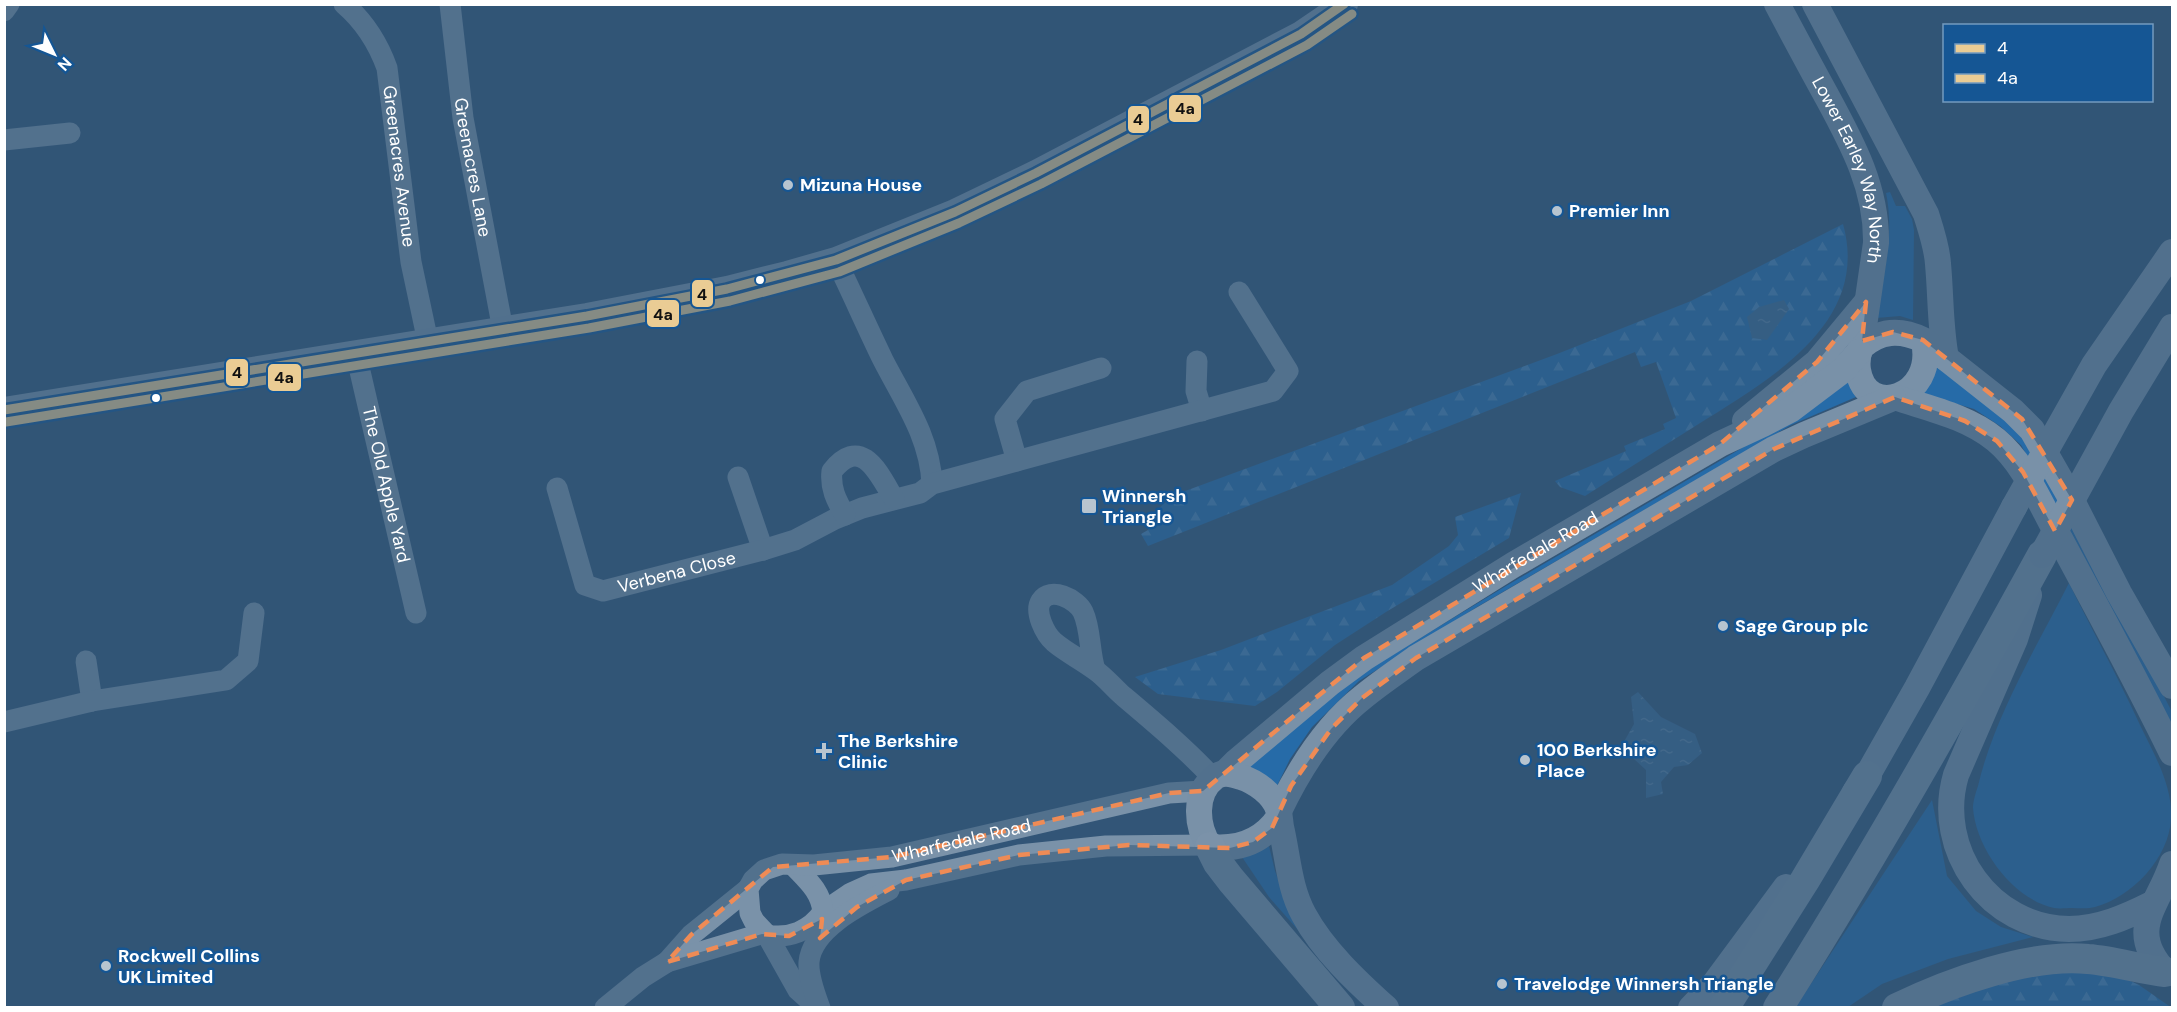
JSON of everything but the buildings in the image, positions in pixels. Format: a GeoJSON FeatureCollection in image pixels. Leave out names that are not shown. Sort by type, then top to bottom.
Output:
{"type":"FeatureCollection","features":[{"type":"Feature","properties":{"kind":"highway"},"geometry":{"type":"LineString","coordinates":[[1778,1008],[1845,902],[1916,782],[2042,555]]}},
{"type":"Feature","properties":{"kind":"highway"},"geometry":{"type":"LineString","coordinates":[[1724,1008],[1867,776]]}},
{"type":"Feature","properties":{"kind":"highway"},"geometry":{"type":"LineString","coordinates":[[1209,846],[1231,880],[1340,1008]]}},
{"type":"Feature","properties":{"kind":"highway"},"geometry":{"type":"LineString","coordinates":[[1897,1008],[1944,987],[1969,979],[2049,961],[2088,959],[2169,974]]}},
{"type":"Feature","properties":{"kind":"main road"},"geometry":{"type":"LineString","coordinates":[[4,410],[587,316],[727,289],[836,260],[955,212],[1046,169],[1300,34],[1345,4]]}},
{"type":"Feature","properties":{"kind":"main road","name":"Lower Earley Way North"},"geometry":{"type":"LineString","coordinates":[[1777,4],[1854,145],[1867,178],[1876,226],[1874,259],[1860,350]]}},
{"type":"Feature","properties":{"kind":"main road","name":"Lower Earley Way North"},"geometry":{"type":"LineString","coordinates":[[1815,4],[1918,197],[1933,234],[1938,262],[1940,324],[1946,358]]}},
{"type":"Feature","properties":{"kind":"main road"},"geometry":{"type":"LineString","coordinates":[[1895,398],[1909,392],[1923,373],[1926,360],[1923,341],[1927,261],[1933,234]]}},
{"type":"Feature","properties":{"kind":"main road"},"geometry":{"type":"LineString","coordinates":[[1691,1008],[1715,983],[1867,776],[2094,365],[2172,252]]}},
{"type":"Feature","properties":{"kind":"main road"},"geometry":{"type":"LineString","coordinates":[[1720,444],[1757,410],[1817,362],[1866,302]]}},
{"type":"Feature","properties":{"kind":"main road"},"geometry":{"type":"LineString","coordinates":[[2160,901],[2124,918],[2102,925],[2070,929],[2038,925],[2010,913],[1986,894],[1967,871],[1956,847],[1951,808],[1952,789],[1956,775],[2015,639],[2042,555],[2136,384],[2172,327]]}},
{"type":"Feature","properties":{"kind":"main road"},"geometry":{"type":"LineString","coordinates":[[2172,686],[2119,593],[2068,493],[2032,430],[2013,411],[1923,341],[1904,333],[1887,333],[1873,338],[1860,350],[1859,374],[1865,387],[1880,397],[1895,398],[1976,426],[1997,441],[2013,457],[2067,553],[2172,753]]}},
{"type":"Feature","properties":{"kind":"main road","name":"Wharfedale Road"},"geometry":{"type":"LineString","coordinates":[[1214,781],[1330,683],[1364,658],[1720,444],[1790,410],[1843,370],[1860,350]]}},
{"type":"Feature","properties":{"kind":"main road","name":"Wharfedale Road"},"geometry":{"type":"LineString","coordinates":[[1279,814],[1303,768],[1331,729],[1362,698],[1416,658],[1774,449],[1895,398]]}},
{"type":"Feature","properties":{"kind":"main road"},"geometry":{"type":"LineString","coordinates":[[1279,814],[1272,828],[1253,842],[1230,848],[1209,846],[1200,822],[1200,806],[1214,781],[1246,778],[1274,800],[1279,814],[1292,883],[1305,916],[1327,948],[1386,1008]]}},
{"type":"Feature","properties":{"kind":"main road"},"geometry":{"type":"LineString","coordinates":[[2169,974],[2153,957],[2147,940],[2148,920],[2160,901],[2172,864]]}},
{"type":"Feature","properties":{"kind":"street"},"geometry":{"type":"LineString","coordinates":[[4,11],[9,4]]}},
{"type":"Feature","properties":{"kind":"street","name":"Greenacres Avenue"},"geometry":{"type":"LineString","coordinates":[[344,4],[378,43],[387,68],[411,262],[428,342]]}},
{"type":"Feature","properties":{"kind":"street","name":"Greenacres Lane"},"geometry":{"type":"LineString","coordinates":[[450,4],[462,118],[503,330]]}},
{"type":"Feature","properties":{"kind":"street"},"geometry":{"type":"LineString","coordinates":[[4,140],[70,133]]}},
{"type":"Feature","properties":{"kind":"street"},"geometry":{"type":"LineString","coordinates":[[836,260],[921,430],[927,449],[932,483]]}},
{"type":"Feature","properties":{"kind":"street","name":"Verbena Close"},"geometry":{"type":"LineString","coordinates":[[557,488],[585,585],[603,591],[763,550],[795,540],[845,515],[920,493],[932,483],[1273,392],[1288,371],[1239,292]]}},
{"type":"Feature","properties":{"kind":"street","name":"The Old Apple Yard"},"geometry":{"type":"LineString","coordinates":[[356,354],[416,613]]}},
{"type":"Feature","properties":{"kind":"street"},"geometry":{"type":"LineString","coordinates":[[1197,361],[1196,391],[1202,411]]}},
{"type":"Feature","properties":{"kind":"street"},"geometry":{"type":"LineString","coordinates":[[1017,461],[1005,419],[1027,391],[1101,368]]}},
{"type":"Feature","properties":{"kind":"street"},"geometry":{"type":"LineString","coordinates":[[845,515],[835,497],[831,480],[832,471],[846,457],[861,456],[867,459],[894,499]]}},
{"type":"Feature","properties":{"kind":"street"},"geometry":{"type":"LineString","coordinates":[[738,477],[763,550]]}},
{"type":"Feature","properties":{"kind":"street"},"geometry":{"type":"LineString","coordinates":[[4,722],[92,701],[226,680],[248,662],[254,613]]}},
{"type":"Feature","properties":{"kind":"street"},"geometry":{"type":"LineString","coordinates":[[86,661],[92,701]]}},
{"type":"Feature","properties":{"kind":"street"},"geometry":{"type":"LineString","coordinates":[[1095,670],[1174,739],[1214,781]]}},
{"type":"Feature","properties":{"kind":"street","name":"Wharfedale Road"},"geometry":{"type":"LineString","coordinates":[[793,865],[892,857],[1214,781]]}},
{"type":"Feature","properties":{"kind":"street","name":"Wharfedale Road"},"geometry":{"type":"LineString","coordinates":[[823,913],[850,893],[871,884],[906,880],[1018,855],[1130,844],[1209,846]]}},
{"type":"Feature","properties":{"kind":"street"},"geometry":{"type":"LineString","coordinates":[[667,962],[691,935],[748,889],[753,880],[764,870],[782,864],[793,865],[818,892],[822,900],[823,913],[820,938]]}},
{"type":"Feature","properties":{"kind":"street"},"geometry":{"type":"LineString","coordinates":[[819,1008],[809,965],[810,956],[820,938],[836,922],[857,907],[906,880]]}},
{"type":"Feature","properties":{"kind":"street"},"geometry":{"type":"LineString","coordinates":[[748,889],[750,913],[798,990],[819,1008]]}},
{"type":"Feature","properties":{"kind":"street"},"geometry":{"type":"LineString","coordinates":[[604,1008],[643,977],[667,962],[765,934],[780,936],[795,934],[808,927],[823,913]]}},
{"type":"Feature","properties":{"kind":"highlighted area"},"geometry":{"type":"Polygon","coordinates":[[[1866,302],[1862,341],[1893,332],[1923,340],[2022,419],[2072,500],[2055,531],[2023,472],[1997,441],[1965,421],[1895,397],[1774,449],[1416,658],[1362,698],[1331,729],[1291,786],[1272,828],[1253,842],[1230,848],[1129,845],[1019,855],[906,880],[857,907],[820,938],[822,919],[789,936],[762,934],[667,962],[691,935],[773,867],[892,857],[1169,793],[1203,791],[1364,658],[1720,444],[1817,362],[1866,302]]]}},
{"type":"Feature","properties":{"kind":"green space"},"geometry":{"type":"Polygon","coordinates":[[[1890,192],[1896,206],[1905,206],[1912,219],[1914,230],[1913,320],[1900,316],[1876,318],[1889,240],[1886,193],[1890,192]]]}},
{"type":"Feature","properties":{"kind":"green space"},"geometry":{"type":"Polygon","coordinates":[[[1843,224],[1848,260],[1842,291],[1828,320],[1807,345],[1754,389],[1585,496],[1560,487],[1555,481],[1626,451],[1624,446],[1665,429],[1663,424],[1676,418],[1656,362],[1641,367],[1635,352],[1148,546],[1141,534],[1148,530],[1158,509],[1177,494],[1557,354],[1691,301],[1843,224]]]}},
{"type":"Feature","properties":{"kind":"green space"},"geometry":{"type":"Polygon","coordinates":[[[1936,361],[2010,417],[2098,567],[2172,712],[2172,725],[2021,445],[2000,426],[1974,409],[1923,394],[1930,384],[1936,361]]]}},
{"type":"Feature","properties":{"kind":"green space"},"geometry":{"type":"Polygon","coordinates":[[[1846,377],[1856,397],[1791,425],[1477,607],[1359,681],[1312,727],[1290,759],[1276,788],[1240,771],[1364,672],[1795,417],[1846,377]]]}},
{"type":"Feature","properties":{"kind":"green space"},"geometry":{"type":"Polygon","coordinates":[[[1521,493],[1509,538],[1335,645],[1277,692],[1255,706],[1158,694],[1135,677],[1221,650],[1392,585],[1449,546],[1458,535],[1455,517],[1521,493]]]}},
{"type":"Feature","properties":{"kind":"green space"},"geometry":{"type":"Polygon","coordinates":[[[2069,583],[2156,759],[2166,782],[2171,807],[2169,834],[2156,861],[2146,874],[2122,895],[2109,902],[2086,908],[2054,908],[2039,903],[2011,883],[1999,870],[1981,840],[1973,808],[1985,760],[2005,708],[2069,583]]]}},
{"type":"Feature","properties":{"kind":"green space"},"geometry":{"type":"Polygon","coordinates":[[[1932,800],[1947,876],[1976,911],[2001,927],[2033,937],[1948,959],[1882,984],[1848,1007],[1795,1008],[1932,800]]]}},
{"type":"Feature","properties":{"kind":"green space"},"geometry":{"type":"Polygon","coordinates":[[[1269,846],[1284,895],[1374,1007],[1366,1007],[1269,897],[1242,857],[1269,846]]]}},
{"type":"Feature","properties":{"kind":"green space"},"geometry":{"type":"Polygon","coordinates":[[[2057,967],[2120,976],[2139,985],[2172,1008],[1915,1008],[2057,967]]]}},
{"type":"Feature","properties":{"kind":"water"},"geometry":{"type":"Polygon","coordinates":[[[1784,300],[1789,309],[1767,340],[1752,338],[1747,317],[1759,307],[1784,300]]]}},
{"type":"Feature","properties":{"kind":"water"},"geometry":{"type":"Polygon","coordinates":[[[1638,692],[1661,717],[1695,734],[1702,753],[1688,765],[1674,767],[1661,782],[1663,794],[1646,798],[1646,770],[1621,747],[1634,724],[1631,697],[1638,692]]]}},
{"type":"Feature","properties":{"kind":"transit line","name":"4"},"geometry":{"type":"LineString","coordinates":[[4,410],[587,316],[727,289],[836,260],[955,212],[1036,173],[1301,34],[1344,4]]}},
{"type":"Feature","properties":{"kind":"transit line","name":"4a"},"geometry":{"type":"LineString","coordinates":[[6,422],[589,328],[730,301],[839,272],[959,223],[1041,184],[1307,45],[1352,14]]}},
{"type":"Feature","properties":{"kind":"place","name":"Mizuna House"},"geometry":{"type":"Point","coordinates":[788,185]}},
{"type":"Feature","properties":{"kind":"place","name":"Premier Inn"},"geometry":{"type":"Point","coordinates":[1557,211]}},
{"type":"Feature","properties":{"kind":"place","name":"Winnersh Triangle"},"geometry":{"type":"Point","coordinates":[1089,506]}},
{"type":"Feature","properties":{"kind":"place","name":"Sage Group plc"},"geometry":{"type":"Point","coordinates":[1723,626]}},
{"type":"Feature","properties":{"kind":"place","name":"The Berkshire Clinic"},"geometry":{"type":"Point","coordinates":[824,751]}},
{"type":"Feature","properties":{"kind":"place","name":"100 Berkshire Place"},"geometry":{"type":"Point","coordinates":[1525,760]}},
{"type":"Feature","properties":{"kind":"place","name":"Rockwell Collins UK Limited"},"geometry":{"type":"Point","coordinates":[106,966]}},
{"type":"Feature","properties":{"kind":"place","name":"Travelodge Winnersh Triangle"},"geometry":{"type":"Point","coordinates":[1502,984]}}]}
